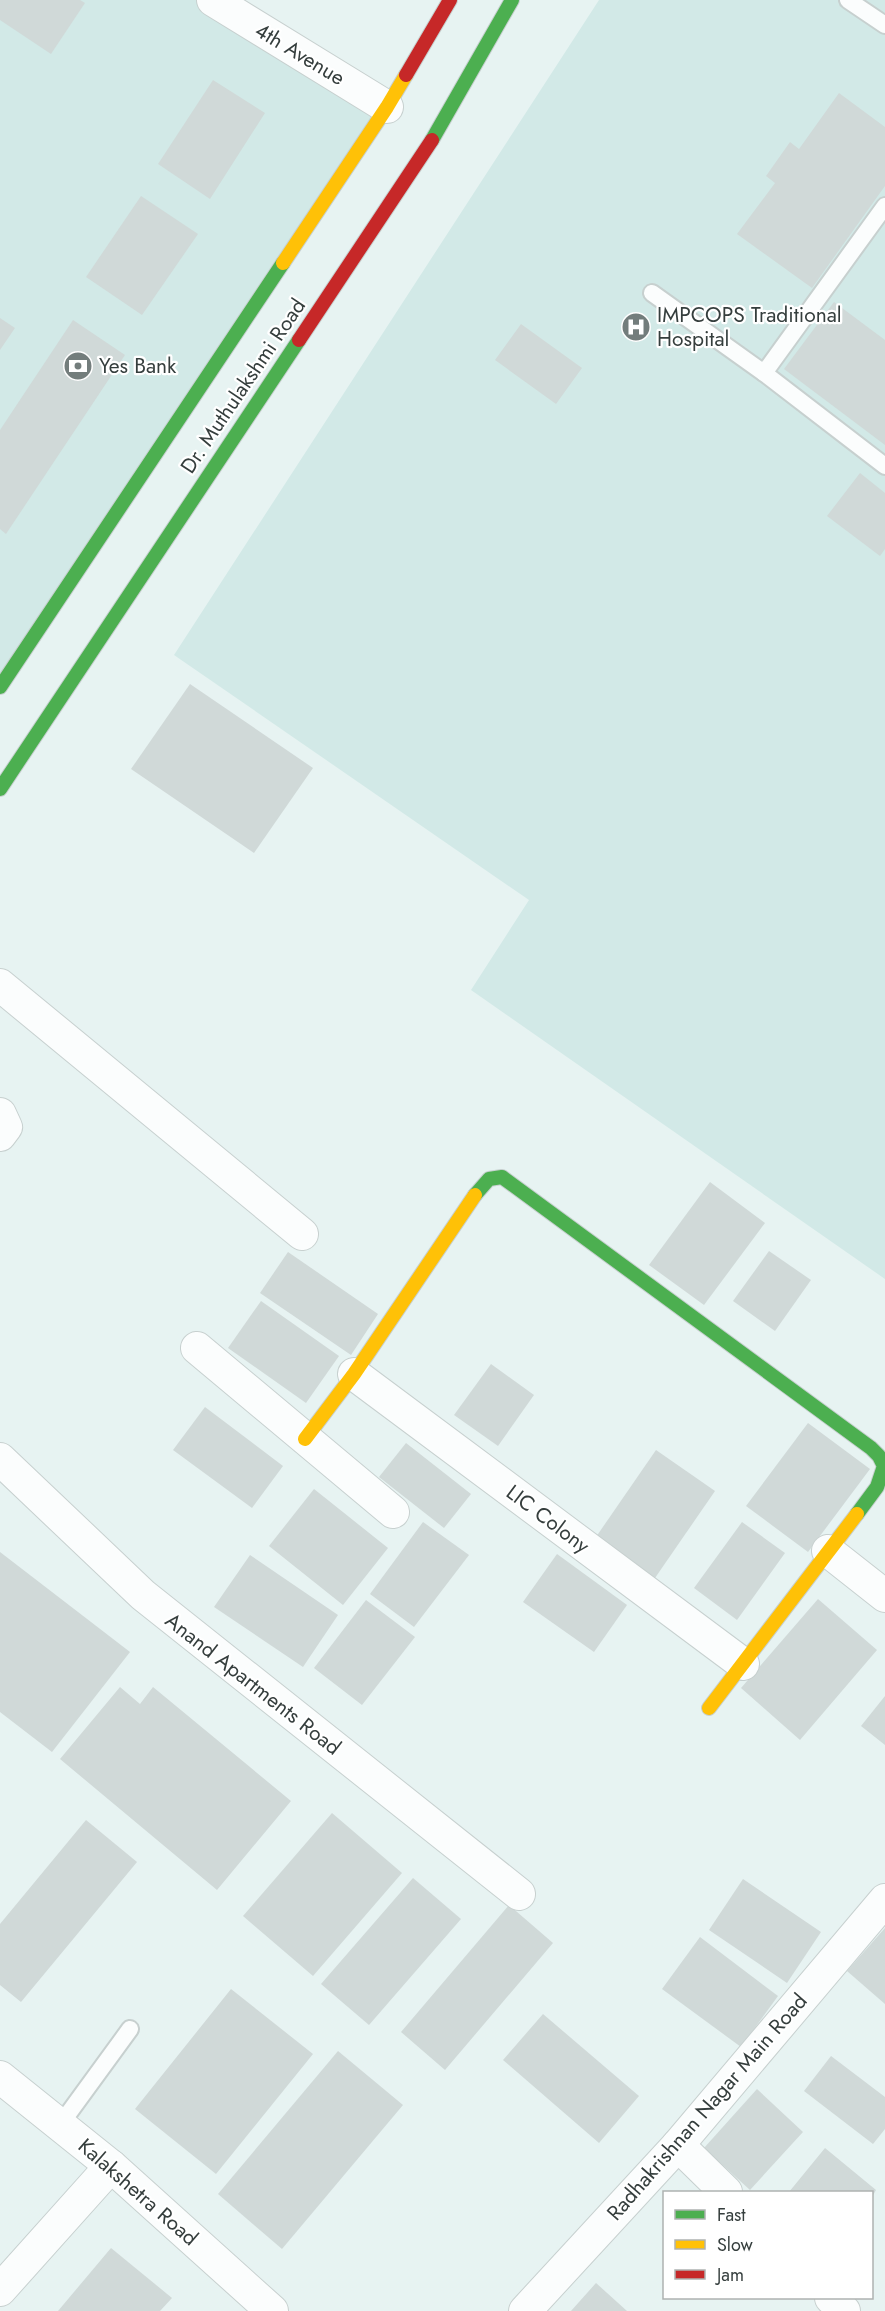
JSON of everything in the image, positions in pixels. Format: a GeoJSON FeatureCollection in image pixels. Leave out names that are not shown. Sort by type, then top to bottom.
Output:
{"type":"FeatureCollection","features":[{"type":"Feature","properties":{"kind":"main road","name":"Dr. Muthulakshmi Road"},"geometry":{"type":"LineString","coordinates":[[0,687],[387,107],[450,0]]}},
{"type":"Feature","properties":{"kind":"main road","name":"Dr. Muthulakshmi Road"},"geometry":{"type":"LineString","coordinates":[[0,789],[435,135],[512,0]]}},
{"type":"Feature","properties":{"kind":"main road"},"geometry":{"type":"LineString","coordinates":[[305,1439],[354,1374],[482,1185],[487,1179],[495,1176],[502,1177],[879,1456],[884,1466],[877,1487],[709,1708]]}},
{"type":"Feature","properties":{"kind":"street","name":"4th Avenue"},"geometry":{"type":"LineString","coordinates":[[213,0],[387,107]]}},
{"type":"Feature","properties":{"kind":"street"},"geometry":{"type":"LineString","coordinates":[[0,985],[302,1234]]}},
{"type":"Feature","properties":{"kind":"street"},"geometry":{"type":"LineString","coordinates":[[0,1114],[6,1127],[0,1135]]}},
{"type":"Feature","properties":{"kind":"street"},"geometry":{"type":"LineString","coordinates":[[197,1348],[393,1512]]}},
{"type":"Feature","properties":{"kind":"street","name":"LIC Colony"},"geometry":{"type":"LineString","coordinates":[[354,1374],[742,1664]]}},
{"type":"Feature","properties":{"kind":"street","name":"Anand Apartments Road"},"geometry":{"type":"LineString","coordinates":[[0,1459],[143,1596],[519,1894]]}},
{"type":"Feature","properties":{"kind":"street"},"geometry":{"type":"LineString","coordinates":[[828,1551],[885,1596]]}},
{"type":"Feature","properties":{"kind":"street","name":"Radhakrishnan Nagar Main Road"},"geometry":{"type":"LineString","coordinates":[[525,2311],[678,2145],[885,1900]]}},
{"type":"Feature","properties":{"kind":"street","name":"Kalakshetra Road"},"geometry":{"type":"LineString","coordinates":[[0,2077],[111,2166],[272,2311]]}},
{"type":"Feature","properties":{"kind":"street"},"geometry":{"type":"LineString","coordinates":[[678,2145],[724,2191]]}},
{"type":"Feature","properties":{"kind":"street"},"geometry":{"type":"LineString","coordinates":[[0,2290],[111,2166]]}},
{"type":"Feature","properties":{"kind":"street"},"geometry":{"type":"LineString","coordinates":[[832,2299],[844,2311]]}},
{"type":"Feature","properties":{"kind":"lane"},"geometry":{"type":"LineString","coordinates":[[848,0],[885,25]]}},
{"type":"Feature","properties":{"kind":"lane"},"geometry":{"type":"LineString","coordinates":[[764,373],[885,206]]}},
{"type":"Feature","properties":{"kind":"lane"},"geometry":{"type":"LineString","coordinates":[[652,293],[764,373],[885,466]]}},
{"type":"Feature","properties":{"kind":"lane"},"geometry":{"type":"LineString","coordinates":[[60,2125],[130,2029]]}},
{"type":"Feature","properties":{"kind":"shaded area"},"geometry":{"type":"Polygon","coordinates":[[[0,0],[213,0],[387,107],[0,688],[0,0]]]}},
{"type":"Feature","properties":{"kind":"shaded area","name":"IMPCOPS Traditional Hospital"},"geometry":{"type":"Polygon","coordinates":[[[599,0],[885,0],[885,1279],[471,990],[529,900],[174,655],[599,0]]]}},
{"type":"Feature","properties":{"kind":"building"},"geometry":{"type":"Polygon","coordinates":[[[0,0],[80,0],[85,3],[51,54],[0,20],[0,0]]]}},
{"type":"Feature","properties":{"kind":"building"},"geometry":{"type":"Polygon","coordinates":[[[213,80],[265,113],[210,199],[158,164],[213,80]]]}},
{"type":"Feature","properties":{"kind":"building"},"geometry":{"type":"Polygon","coordinates":[[[839,93],[885,127],[885,186],[812,288],[737,234],[775,183],[766,176],[790,142],[799,149],[839,93]]]}},
{"type":"Feature","properties":{"kind":"building"},"geometry":{"type":"Polygon","coordinates":[[[141,196],[198,234],[142,315],[86,277],[141,196]]]}},
{"type":"Feature","properties":{"kind":"building"},"geometry":{"type":"Polygon","coordinates":[[[834,302],[885,340],[885,445],[784,369],[834,302]]]}},
{"type":"Feature","properties":{"kind":"building"},"geometry":{"type":"Polygon","coordinates":[[[0,318],[15,328],[0,350],[0,318]]]}},
{"type":"Feature","properties":{"kind":"building"},"geometry":{"type":"Polygon","coordinates":[[[73,320],[125,355],[6,534],[0,529],[0,430],[73,320]]]}},
{"type":"Feature","properties":{"kind":"building"},"geometry":{"type":"Polygon","coordinates":[[[521,324],[582,368],[556,404],[495,360],[521,324]]]}},
{"type":"Feature","properties":{"kind":"building"},"geometry":{"type":"Polygon","coordinates":[[[860,473],[885,493],[885,549],[880,556],[827,516],[860,473]]]}},
{"type":"Feature","properties":{"kind":"building"},"geometry":{"type":"Polygon","coordinates":[[[190,684],[313,768],[254,853],[131,769],[190,684]]]}},
{"type":"Feature","properties":{"kind":"building"},"geometry":{"type":"Polygon","coordinates":[[[710,1182],[765,1223],[704,1305],[649,1265],[710,1182]]]}},
{"type":"Feature","properties":{"kind":"building"},"geometry":{"type":"Polygon","coordinates":[[[769,1251],[811,1280],[775,1331],[733,1301],[769,1251]]]}},
{"type":"Feature","properties":{"kind":"building"},"geometry":{"type":"Polygon","coordinates":[[[288,1252],[378,1314],[351,1355],[260,1293],[288,1252]]]}},
{"type":"Feature","properties":{"kind":"building"},"geometry":{"type":"Polygon","coordinates":[[[261,1301],[339,1356],[306,1403],[228,1348],[261,1301]]]}},
{"type":"Feature","properties":{"kind":"building"},"geometry":{"type":"Polygon","coordinates":[[[491,1364],[534,1395],[498,1446],[454,1415],[491,1364]]]}},
{"type":"Feature","properties":{"kind":"building"},"geometry":{"type":"Polygon","coordinates":[[[205,1407],[283,1466],[252,1508],[173,1450],[205,1407]]]}},
{"type":"Feature","properties":{"kind":"building"},"geometry":{"type":"Polygon","coordinates":[[[808,1423],[870,1469],[808,1552],[746,1506],[808,1423]]]}},
{"type":"Feature","properties":{"kind":"building"},"geometry":{"type":"Polygon","coordinates":[[[406,1443],[471,1494],[444,1528],[379,1477],[406,1443]]]}},
{"type":"Feature","properties":{"kind":"building"},"geometry":{"type":"Polygon","coordinates":[[[656,1450],[715,1491],[655,1578],[596,1537],[656,1450]]]}},
{"type":"Feature","properties":{"kind":"building"},"geometry":{"type":"Polygon","coordinates":[[[314,1489],[388,1548],[343,1605],[269,1546],[314,1489]]]}},
{"type":"Feature","properties":{"kind":"building"},"geometry":{"type":"Polygon","coordinates":[[[423,1522],[469,1555],[414,1627],[370,1594],[423,1522]]]}},
{"type":"Feature","properties":{"kind":"building"},"geometry":{"type":"Polygon","coordinates":[[[742,1522],[785,1553],[737,1620],[694,1588],[742,1522]]]}},
{"type":"Feature","properties":{"kind":"building"},"geometry":{"type":"Polygon","coordinates":[[[0,1552],[130,1652],[52,1752],[0,1712],[0,1552]]]}},
{"type":"Feature","properties":{"kind":"building"},"geometry":{"type":"Polygon","coordinates":[[[557,1554],[627,1605],[594,1652],[523,1602],[557,1554]]]}},
{"type":"Feature","properties":{"kind":"building"},"geometry":{"type":"Polygon","coordinates":[[[250,1555],[338,1615],[303,1667],[214,1607],[250,1555]]]}},
{"type":"Feature","properties":{"kind":"building"},"geometry":{"type":"Polygon","coordinates":[[[818,1599],[877,1650],[800,1740],[741,1688],[818,1599]]]}},
{"type":"Feature","properties":{"kind":"building"},"geometry":{"type":"Polygon","coordinates":[[[366,1600],[415,1637],[362,1705],[314,1668],[366,1600]]]}},
{"type":"Feature","properties":{"kind":"building"},"geometry":{"type":"Polygon","coordinates":[[[120,1687],[140,1704],[153,1687],[291,1801],[217,1890],[60,1759],[120,1687]]]}},
{"type":"Feature","properties":{"kind":"building"},"geometry":{"type":"Polygon","coordinates":[[[885,1696],[885,1745],[861,1726],[885,1696]]]}},
{"type":"Feature","properties":{"kind":"building"},"geometry":{"type":"Polygon","coordinates":[[[332,1813],[402,1873],[313,1976],[243,1916],[332,1813]]]}},
{"type":"Feature","properties":{"kind":"building"},"geometry":{"type":"Polygon","coordinates":[[[86,1820],[137,1862],[21,2002],[0,1985],[0,1924],[86,1820]]]}},
{"type":"Feature","properties":{"kind":"building"},"geometry":{"type":"Polygon","coordinates":[[[413,1878],[461,1919],[369,2025],[321,1984],[413,1878]]]}},
{"type":"Feature","properties":{"kind":"building"},"geometry":{"type":"Polygon","coordinates":[[[743,1879],[821,1932],[787,1983],[709,1930],[743,1879]]]}},
{"type":"Feature","properties":{"kind":"building"},"geometry":{"type":"Polygon","coordinates":[[[509,1905],[553,1943],[445,2070],[401,2032],[509,1905]]]}},
{"type":"Feature","properties":{"kind":"building"},"geometry":{"type":"Polygon","coordinates":[[[885,1928],[885,2004],[847,1971],[885,1928]]]}},
{"type":"Feature","properties":{"kind":"building"},"geometry":{"type":"Polygon","coordinates":[[[700,1937],[778,1996],[741,2047],[662,1989],[700,1937]]]}},
{"type":"Feature","properties":{"kind":"building"},"geometry":{"type":"Polygon","coordinates":[[[231,1989],[313,2054],[216,2174],[135,2109],[231,1989]]]}},
{"type":"Feature","properties":{"kind":"building"},"geometry":{"type":"Polygon","coordinates":[[[543,2014],[639,2096],[599,2143],[503,2060],[543,2014]]]}},
{"type":"Feature","properties":{"kind":"building"},"geometry":{"type":"Polygon","coordinates":[[[338,2051],[403,2105],[282,2249],[218,2194],[338,2051]]]}},
{"type":"Feature","properties":{"kind":"building"},"geometry":{"type":"Polygon","coordinates":[[[831,2056],[885,2097],[885,2129],[873,2144],[804,2091],[831,2056]]]}},
{"type":"Feature","properties":{"kind":"building"},"geometry":{"type":"Polygon","coordinates":[[[757,2089],[803,2132],[750,2190],[704,2148],[757,2089]]]}},
{"type":"Feature","properties":{"kind":"building"},"geometry":{"type":"Polygon","coordinates":[[[825,2148],[876,2190],[873,2195],[873,2191],[790,2191],[825,2148]]]}},
{"type":"Feature","properties":{"kind":"building"},"geometry":{"type":"Polygon","coordinates":[[[111,2248],[172,2298],[160,2311],[58,2311],[111,2248]]]}},
{"type":"Feature","properties":{"kind":"building"},"geometry":{"type":"Polygon","coordinates":[[[596,2283],[627,2311],[571,2311],[596,2283]]]}},
{"type":"Feature","properties":{"kind":"traffic: fast"},"geometry":{"type":"LineString","coordinates":[[432,140],[512,0]]}},
{"type":"Feature","properties":{"kind":"traffic: fast"},"geometry":{"type":"LineString","coordinates":[[0,687],[283,263]]}},
{"type":"Feature","properties":{"kind":"traffic: fast"},"geometry":{"type":"LineString","coordinates":[[0,789],[299,340]]}},
{"type":"Feature","properties":{"kind":"traffic: fast"},"geometry":{"type":"LineString","coordinates":[[475,1195],[489,1179],[502,1177],[871,1448],[879,1456],[884,1466],[877,1487],[857,1514]]}},
{"type":"Feature","properties":{"kind":"traffic: slow"},"geometry":{"type":"LineString","coordinates":[[283,263],[406,75]]}},
{"type":"Feature","properties":{"kind":"traffic: slow"},"geometry":{"type":"LineString","coordinates":[[305,1439],[354,1374],[475,1195]]}},
{"type":"Feature","properties":{"kind":"traffic: slow"},"geometry":{"type":"LineString","coordinates":[[709,1708],[857,1514]]}},
{"type":"Feature","properties":{"kind":"traffic: jam"},"geometry":{"type":"LineString","coordinates":[[406,75],[450,0]]}},
{"type":"Feature","properties":{"kind":"traffic: jam"},"geometry":{"type":"LineString","coordinates":[[299,340],[432,140]]}},
{"type":"Feature","properties":{"kind":"place","name":"IMPCOPS Traditional Hospital"},"geometry":{"type":"Point","coordinates":[636,327]}},
{"type":"Feature","properties":{"kind":"place","name":"Yes Bank"},"geometry":{"type":"Point","coordinates":[78,366]}}]}
